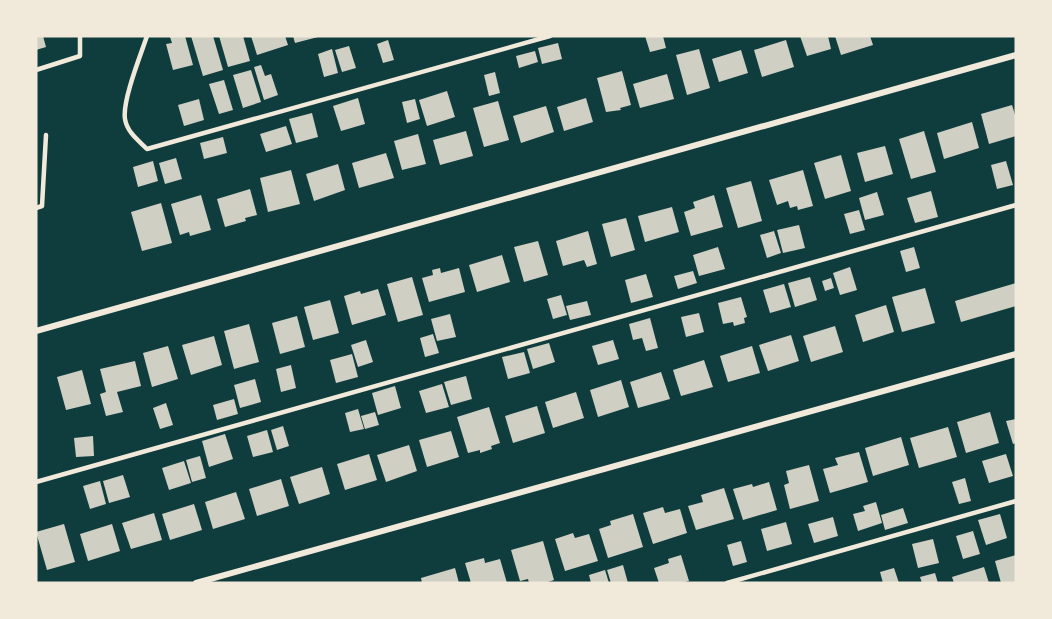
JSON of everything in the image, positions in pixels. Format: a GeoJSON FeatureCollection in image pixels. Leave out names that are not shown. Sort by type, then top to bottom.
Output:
{"type":"FeatureCollection","features":[{"type":"Feature","properties":{"kind":"street"},"geometry":{"type":"LineString","coordinates":[[36,331],[1016,56]]}},
{"type":"Feature","properties":{"kind":"street"},"geometry":{"type":"LineString","coordinates":[[196,583],[1016,354]]}},
{"type":"Feature","properties":{"kind":"lane"},"geometry":{"type":"LineString","coordinates":[[36,70],[80,56],[80,36]]}},
{"type":"Feature","properties":{"kind":"lane"},"geometry":{"type":"LineString","coordinates":[[147,36],[127,98],[124,118],[132,135],[147,148],[550,36]]}},
{"type":"Feature","properties":{"kind":"lane"},"geometry":{"type":"LineString","coordinates":[[36,208],[42,206],[46,135]]}},
{"type":"Feature","properties":{"kind":"lane"},"geometry":{"type":"LineString","coordinates":[[36,482],[1016,205]]}},
{"type":"Feature","properties":{"kind":"lane"},"geometry":{"type":"LineString","coordinates":[[727,583],[1016,501]]}},
{"type":"Feature","properties":{"kind":"building"},"geometry":{"type":"Polygon","coordinates":[[[36,36],[43,36],[46,47],[36,50],[36,36]]]}},
{"type":"Feature","properties":{"kind":"building"},"geometry":{"type":"Polygon","coordinates":[[[185,36],[193,65],[173,70],[166,44],[172,43],[170,37],[185,36]]]}},
{"type":"Feature","properties":{"kind":"building"},"geometry":{"type":"Polygon","coordinates":[[[191,36],[213,36],[223,70],[203,76],[191,36]]]}},
{"type":"Feature","properties":{"kind":"building"},"geometry":{"type":"Polygon","coordinates":[[[219,36],[243,36],[250,61],[228,67],[219,36]]]}},
{"type":"Feature","properties":{"kind":"building"},"geometry":{"type":"Polygon","coordinates":[[[251,36],[285,36],[288,45],[257,55],[251,36]]]}},
{"type":"Feature","properties":{"kind":"building"},"geometry":{"type":"Polygon","coordinates":[[[293,36],[318,36],[318,37],[295,43],[293,36]]]}},
{"type":"Feature","properties":{"kind":"building"},"geometry":{"type":"Polygon","coordinates":[[[645,36],[663,36],[666,48],[650,52],[645,36]]]}},
{"type":"Feature","properties":{"kind":"building"},"geometry":{"type":"Polygon","coordinates":[[[800,36],[828,36],[831,49],[807,56],[800,36]]]}},
{"type":"Feature","properties":{"kind":"building"},"geometry":{"type":"Polygon","coordinates":[[[835,36],[870,36],[873,45],[841,55],[835,36]]]}},
{"type":"Feature","properties":{"kind":"building"},"geometry":{"type":"Polygon","coordinates":[[[388,40],[394,60],[383,63],[377,44],[388,40]]]}},
{"type":"Feature","properties":{"kind":"building"},"geometry":{"type":"Polygon","coordinates":[[[786,40],[794,67],[762,77],[754,50],[786,40]]]}},
{"type":"Feature","properties":{"kind":"building"},"geometry":{"type":"Polygon","coordinates":[[[558,43],[562,59],[542,64],[538,48],[558,43]]]}},
{"type":"Feature","properties":{"kind":"building"},"geometry":{"type":"Polygon","coordinates":[[[349,46],[356,68],[342,72],[335,50],[349,46]]]}},
{"type":"Feature","properties":{"kind":"building"},"geometry":{"type":"Polygon","coordinates":[[[332,49],[338,73],[324,77],[318,54],[332,49]]]}},
{"type":"Feature","properties":{"kind":"building"},"geometry":{"type":"Polygon","coordinates":[[[699,49],[710,88],[687,95],[676,55],[699,49]]]}},
{"type":"Feature","properties":{"kind":"building"},"geometry":{"type":"Polygon","coordinates":[[[741,50],[748,73],[719,82],[712,59],[741,50]]]}},
{"type":"Feature","properties":{"kind":"building"},"geometry":{"type":"Polygon","coordinates":[[[535,51],[538,62],[519,68],[516,56],[535,51]]]}},
{"type":"Feature","properties":{"kind":"building"},"geometry":{"type":"Polygon","coordinates":[[[261,65],[265,76],[271,74],[278,95],[264,100],[254,67],[261,65]]]}},
{"type":"Feature","properties":{"kind":"building"},"geometry":{"type":"Polygon","coordinates":[[[251,70],[261,102],[243,108],[233,75],[251,70]]]}},
{"type":"Feature","properties":{"kind":"building"},"geometry":{"type":"Polygon","coordinates":[[[622,71],[631,105],[620,108],[621,110],[606,112],[597,78],[622,71]]]}},
{"type":"Feature","properties":{"kind":"building"},"geometry":{"type":"Polygon","coordinates":[[[495,72],[500,93],[489,96],[484,75],[495,72]]]}},
{"type":"Feature","properties":{"kind":"building"},"geometry":{"type":"Polygon","coordinates":[[[667,74],[674,99],[640,108],[633,84],[667,74]]]}},
{"type":"Feature","properties":{"kind":"building"},"geometry":{"type":"Polygon","coordinates":[[[224,80],[233,110],[219,114],[209,84],[224,80]]]}},
{"type":"Feature","properties":{"kind":"building"},"geometry":{"type":"Polygon","coordinates":[[[447,91],[455,117],[427,126],[419,100],[447,91]]]}},
{"type":"Feature","properties":{"kind":"building"},"geometry":{"type":"Polygon","coordinates":[[[358,98],[365,124],[341,131],[333,106],[358,98]]]}},
{"type":"Feature","properties":{"kind":"building"},"geometry":{"type":"Polygon","coordinates":[[[586,98],[593,122],[564,131],[557,107],[586,98]]]}},
{"type":"Feature","properties":{"kind":"building"},"geometry":{"type":"Polygon","coordinates":[[[199,99],[204,120],[184,126],[178,105],[199,99]]]}},
{"type":"Feature","properties":{"kind":"building"},"geometry":{"type":"Polygon","coordinates":[[[415,99],[420,119],[407,123],[402,102],[415,99]]]}},
{"type":"Feature","properties":{"kind":"building"},"geometry":{"type":"Polygon","coordinates":[[[498,101],[509,140],[484,147],[473,108],[498,101]]]}},
{"type":"Feature","properties":{"kind":"building"},"geometry":{"type":"Polygon","coordinates":[[[1012,105],[1016,118],[1016,136],[989,144],[981,114],[1012,105]]]}},
{"type":"Feature","properties":{"kind":"building"},"geometry":{"type":"Polygon","coordinates":[[[546,106],[554,132],[521,143],[513,116],[546,106]]]}},
{"type":"Feature","properties":{"kind":"building"},"geometry":{"type":"Polygon","coordinates":[[[312,113],[318,137],[296,143],[289,119],[312,113]]]}},
{"type":"Feature","properties":{"kind":"building"},"geometry":{"type":"Polygon","coordinates":[[[972,122],[979,148],[944,159],[937,133],[972,122]]]}},
{"type":"Feature","properties":{"kind":"building"},"geometry":{"type":"Polygon","coordinates":[[[286,126],[292,144],[266,152],[260,134],[286,126]]]}},
{"type":"Feature","properties":{"kind":"building"},"geometry":{"type":"Polygon","coordinates":[[[466,131],[473,156],[440,165],[433,140],[466,131]]]}},
{"type":"Feature","properties":{"kind":"building"},"geometry":{"type":"Polygon","coordinates":[[[924,131],[936,172],[911,179],[899,139],[924,131]]]}},
{"type":"Feature","properties":{"kind":"building"},"geometry":{"type":"Polygon","coordinates":[[[418,134],[426,164],[402,170],[394,141],[418,134]]]}},
{"type":"Feature","properties":{"kind":"building"},"geometry":{"type":"Polygon","coordinates":[[[223,137],[227,153],[204,159],[200,143],[223,137]]]}},
{"type":"Feature","properties":{"kind":"building"},"geometry":{"type":"Polygon","coordinates":[[[885,146],[893,174],[865,182],[857,153],[885,146]]]}},
{"type":"Feature","properties":{"kind":"building"},"geometry":{"type":"Polygon","coordinates":[[[386,153],[394,178],[359,188],[352,163],[386,153]]]}},
{"type":"Feature","properties":{"kind":"building"},"geometry":{"type":"Polygon","coordinates":[[[841,155],[851,191],[825,199],[814,163],[841,155]]]}},
{"type":"Feature","properties":{"kind":"building"},"geometry":{"type":"Polygon","coordinates":[[[176,158],[182,179],[165,184],[159,163],[176,158]]]}},
{"type":"Feature","properties":{"kind":"building"},"geometry":{"type":"Polygon","coordinates":[[[153,161],[158,181],[138,187],[133,167],[153,161]]]}},
{"type":"Feature","properties":{"kind":"building"},"geometry":{"type":"Polygon","coordinates":[[[1006,161],[1013,185],[997,189],[991,165],[1006,161]]]}},
{"type":"Feature","properties":{"kind":"building"},"geometry":{"type":"Polygon","coordinates":[[[338,164],[345,190],[314,201],[306,174],[338,164]]]}},
{"type":"Feature","properties":{"kind":"building"},"geometry":{"type":"Polygon","coordinates":[[[291,170],[300,204],[268,212],[260,178],[291,170]]]}},
{"type":"Feature","properties":{"kind":"building"},"geometry":{"type":"Polygon","coordinates":[[[803,170],[813,206],[798,210],[797,206],[790,208],[788,201],[777,205],[769,180],[803,170]]]}},
{"type":"Feature","properties":{"kind":"building"},"geometry":{"type":"Polygon","coordinates":[[[751,181],[762,221],[738,228],[726,188],[751,181]]]}},
{"type":"Feature","properties":{"kind":"building"},"geometry":{"type":"Polygon","coordinates":[[[250,189],[257,215],[225,227],[217,199],[250,189]]]}},
{"type":"Feature","properties":{"kind":"building"},"geometry":{"type":"Polygon","coordinates":[[[931,191],[938,217],[915,223],[907,198],[931,191]]]}},
{"type":"Feature","properties":{"kind":"building"},"geometry":{"type":"Polygon","coordinates":[[[877,192],[884,215],[865,220],[859,198],[877,192]]]}},
{"type":"Feature","properties":{"kind":"building"},"geometry":{"type":"Polygon","coordinates":[[[201,195],[211,230],[190,236],[189,232],[180,235],[171,204],[201,195]]]}},
{"type":"Feature","properties":{"kind":"building"},"geometry":{"type":"Polygon","coordinates":[[[714,195],[723,227],[691,236],[684,212],[695,208],[693,202],[714,195]]]}},
{"type":"Feature","properties":{"kind":"building"},"geometry":{"type":"Polygon","coordinates":[[[161,203],[172,243],[142,251],[131,212],[161,203]]]}},
{"type":"Feature","properties":{"kind":"building"},"geometry":{"type":"Polygon","coordinates":[[[672,207],[679,232],[645,242],[638,216],[672,207]]]}},
{"type":"Feature","properties":{"kind":"building"},"geometry":{"type":"Polygon","coordinates":[[[859,210],[865,230],[850,234],[844,214],[859,210]]]}},
{"type":"Feature","properties":{"kind":"building"},"geometry":{"type":"Polygon","coordinates":[[[626,218],[635,250],[611,257],[602,224],[626,218]]]}},
{"type":"Feature","properties":{"kind":"building"},"geometry":{"type":"Polygon","coordinates":[[[799,225],[805,248],[783,253],[777,230],[799,225]]]}},
{"type":"Feature","properties":{"kind":"building"},"geometry":{"type":"Polygon","coordinates":[[[588,231],[597,264],[587,267],[584,260],[563,266],[556,241],[588,231]]]}},
{"type":"Feature","properties":{"kind":"building"},"geometry":{"type":"Polygon","coordinates":[[[774,231],[781,253],[767,258],[760,235],[774,231]]]}},
{"type":"Feature","properties":{"kind":"building"},"geometry":{"type":"Polygon","coordinates":[[[538,241],[548,275],[524,282],[514,247],[538,241]]]}},
{"type":"Feature","properties":{"kind":"building"},"geometry":{"type":"Polygon","coordinates":[[[718,247],[725,269],[699,276],[693,255],[718,247]]]}},
{"type":"Feature","properties":{"kind":"building"},"geometry":{"type":"Polygon","coordinates":[[[914,247],[920,268],[906,272],[900,251],[914,247]]]}},
{"type":"Feature","properties":{"kind":"building"},"geometry":{"type":"Polygon","coordinates":[[[502,255],[510,282],[477,292],[469,265],[502,255]]]}},
{"type":"Feature","properties":{"kind":"building"},"geometry":{"type":"Polygon","coordinates":[[[850,267],[857,290],[840,295],[833,273],[850,267]]]}},
{"type":"Feature","properties":{"kind":"building"},"geometry":{"type":"Polygon","coordinates":[[[440,268],[441,273],[459,268],[465,292],[429,302],[422,278],[433,275],[432,270],[440,268]]]}},
{"type":"Feature","properties":{"kind":"building"},"geometry":{"type":"Polygon","coordinates":[[[693,271],[697,283],[678,289],[674,276],[693,271]]]}},
{"type":"Feature","properties":{"kind":"building"},"geometry":{"type":"Polygon","coordinates":[[[646,274],[653,297],[631,303],[625,280],[646,274]]]}},
{"type":"Feature","properties":{"kind":"building"},"geometry":{"type":"Polygon","coordinates":[[[412,277],[423,315],[398,322],[387,284],[412,277]]]}},
{"type":"Feature","properties":{"kind":"building"},"geometry":{"type":"Polygon","coordinates":[[[810,277],[817,300],[795,307],[788,283],[810,277]]]}},
{"type":"Feature","properties":{"kind":"building"},"geometry":{"type":"Polygon","coordinates":[[[831,278],[834,288],[825,291],[822,281],[831,278]]]}},
{"type":"Feature","properties":{"kind":"building"},"geometry":{"type":"Polygon","coordinates":[[[1016,283],[1016,306],[961,322],[955,301],[1016,283]]]}},
{"type":"Feature","properties":{"kind":"building"},"geometry":{"type":"Polygon","coordinates":[[[784,284],[791,307],[770,313],[763,290],[784,284]]]}},
{"type":"Feature","properties":{"kind":"building"},"geometry":{"type":"Polygon","coordinates":[[[925,288],[935,323],[902,332],[892,297],[925,288]]]}},
{"type":"Feature","properties":{"kind":"building"},"geometry":{"type":"Polygon","coordinates":[[[378,289],[386,315],[352,325],[344,296],[378,289]]]}},
{"type":"Feature","properties":{"kind":"building"},"geometry":{"type":"Polygon","coordinates":[[[561,295],[567,315],[553,319],[547,299],[561,295]]]}},
{"type":"Feature","properties":{"kind":"building"},"geometry":{"type":"Polygon","coordinates":[[[741,297],[747,317],[744,318],[745,323],[734,326],[733,322],[723,324],[718,303],[741,297]]]}},
{"type":"Feature","properties":{"kind":"building"},"geometry":{"type":"Polygon","coordinates":[[[330,300],[339,333],[313,340],[304,307],[330,300]]]}},
{"type":"Feature","properties":{"kind":"building"},"geometry":{"type":"Polygon","coordinates":[[[587,301],[591,315],[570,320],[566,306],[587,301]]]}},
{"type":"Feature","properties":{"kind":"building"},"geometry":{"type":"Polygon","coordinates":[[[886,305],[894,332],[863,342],[855,315],[886,305]]]}},
{"type":"Feature","properties":{"kind":"building"},"geometry":{"type":"Polygon","coordinates":[[[699,313],[704,332],[686,337],[681,317],[699,313]]]}},
{"type":"Feature","properties":{"kind":"building"},"geometry":{"type":"Polygon","coordinates":[[[450,314],[456,337],[437,341],[431,319],[450,314]]]}},
{"type":"Feature","properties":{"kind":"building"},"geometry":{"type":"Polygon","coordinates":[[[297,316],[305,347],[280,354],[272,323],[297,316]]]}},
{"type":"Feature","properties":{"kind":"building"},"geometry":{"type":"Polygon","coordinates":[[[650,318],[658,348],[646,351],[642,338],[633,340],[629,324],[650,318]]]}},
{"type":"Feature","properties":{"kind":"building"},"geometry":{"type":"Polygon","coordinates":[[[249,324],[259,362],[234,369],[224,331],[249,324]]]}},
{"type":"Feature","properties":{"kind":"building"},"geometry":{"type":"Polygon","coordinates":[[[835,326],[843,352],[811,362],[803,336],[835,326]]]}},
{"type":"Feature","properties":{"kind":"building"},"geometry":{"type":"Polygon","coordinates":[[[433,334],[439,353],[425,357],[420,338],[433,334]]]}},
{"type":"Feature","properties":{"kind":"building"},"geometry":{"type":"Polygon","coordinates":[[[791,335],[799,361],[768,371],[759,345],[791,335]]]}},
{"type":"Feature","properties":{"kind":"building"},"geometry":{"type":"Polygon","coordinates":[[[214,336],[222,365],[191,375],[182,345],[214,336]]]}},
{"type":"Feature","properties":{"kind":"building"},"geometry":{"type":"Polygon","coordinates":[[[366,340],[373,362],[358,367],[351,345],[366,340]]]}},
{"type":"Feature","properties":{"kind":"building"},"geometry":{"type":"Polygon","coordinates":[[[613,340],[619,359],[598,365],[592,346],[613,340]]]}},
{"type":"Feature","properties":{"kind":"building"},"geometry":{"type":"Polygon","coordinates":[[[549,343],[555,362],[533,369],[527,349],[549,343]]]}},
{"type":"Feature","properties":{"kind":"building"},"geometry":{"type":"Polygon","coordinates":[[[168,346],[178,379],[152,387],[143,353],[168,346]]]}},
{"type":"Feature","properties":{"kind":"building"},"geometry":{"type":"Polygon","coordinates":[[[752,346],[760,373],[728,382],[720,356],[752,346]]]}},
{"type":"Feature","properties":{"kind":"building"},"geometry":{"type":"Polygon","coordinates":[[[524,352],[530,373],[508,379],[502,357],[524,352]]]}},
{"type":"Feature","properties":{"kind":"building"},"geometry":{"type":"Polygon","coordinates":[[[352,354],[358,377],[336,383],[330,360],[352,354]]]}},
{"type":"Feature","properties":{"kind":"building"},"geometry":{"type":"Polygon","coordinates":[[[704,360],[713,387],[681,396],[673,370],[704,360]]]}},
{"type":"Feature","properties":{"kind":"building"},"geometry":{"type":"Polygon","coordinates":[[[135,361],[141,386],[117,392],[123,412],[106,416],[100,394],[106,392],[100,369],[135,361]]]}},
{"type":"Feature","properties":{"kind":"building"},"geometry":{"type":"Polygon","coordinates":[[[291,365],[296,388],[281,392],[276,369],[291,365]]]}},
{"type":"Feature","properties":{"kind":"building"},"geometry":{"type":"Polygon","coordinates":[[[82,370],[91,404],[66,410],[57,377],[82,370]]]}},
{"type":"Feature","properties":{"kind":"building"},"geometry":{"type":"Polygon","coordinates":[[[661,372],[670,399],[638,408],[630,382],[661,372]]]}},
{"type":"Feature","properties":{"kind":"building"},"geometry":{"type":"Polygon","coordinates":[[[466,376],[472,399],[451,405],[444,382],[466,376]]]}},
{"type":"Feature","properties":{"kind":"building"},"geometry":{"type":"Polygon","coordinates":[[[255,379],[261,402],[240,408],[234,385],[255,379]]]}},
{"type":"Feature","properties":{"kind":"building"},"geometry":{"type":"Polygon","coordinates":[[[621,380],[629,407],[598,417],[590,390],[621,380]]]}},
{"type":"Feature","properties":{"kind":"building"},"geometry":{"type":"Polygon","coordinates":[[[442,384],[449,407],[426,413],[419,391],[442,384]]]}},
{"type":"Feature","properties":{"kind":"building"},"geometry":{"type":"Polygon","coordinates":[[[395,386],[401,408],[378,415],[372,393],[395,386]]]}},
{"type":"Feature","properties":{"kind":"building"},"geometry":{"type":"Polygon","coordinates":[[[576,392],[584,418],[553,428],[545,402],[576,392]]]}},
{"type":"Feature","properties":{"kind":"building"},"geometry":{"type":"Polygon","coordinates":[[[234,399],[238,414],[217,420],[213,405],[234,399]]]}},
{"type":"Feature","properties":{"kind":"building"},"geometry":{"type":"Polygon","coordinates":[[[166,403],[173,425],[160,429],[153,408],[166,403]]]}},
{"type":"Feature","properties":{"kind":"building"},"geometry":{"type":"Polygon","coordinates":[[[537,406],[545,433],[513,443],[505,416],[537,406]]]}},
{"type":"Feature","properties":{"kind":"building"},"geometry":{"type":"Polygon","coordinates":[[[489,407],[500,443],[480,453],[480,450],[468,453],[457,417],[489,407]]]}},
{"type":"Feature","properties":{"kind":"building"},"geometry":{"type":"Polygon","coordinates":[[[358,409],[364,429],[350,432],[345,413],[358,409]]]}},
{"type":"Feature","properties":{"kind":"building"},"geometry":{"type":"Polygon","coordinates":[[[375,412],[379,425],[365,429],[361,416],[375,412]]]}},
{"type":"Feature","properties":{"kind":"building"},"geometry":{"type":"Polygon","coordinates":[[[990,412],[999,443],[966,453],[957,422],[990,412]]]}},
{"type":"Feature","properties":{"kind":"building"},"geometry":{"type":"Polygon","coordinates":[[[1016,419],[1016,443],[1013,444],[1006,421],[1016,419]]]}},
{"type":"Feature","properties":{"kind":"building"},"geometry":{"type":"Polygon","coordinates":[[[283,426],[289,446],[277,450],[271,430],[283,426]]]}},
{"type":"Feature","properties":{"kind":"building"},"geometry":{"type":"Polygon","coordinates":[[[948,427],[957,457],[919,468],[910,438],[948,427]]]}},
{"type":"Feature","properties":{"kind":"building"},"geometry":{"type":"Polygon","coordinates":[[[267,430],[273,452],[253,457],[247,436],[267,430]]]}},
{"type":"Feature","properties":{"kind":"building"},"geometry":{"type":"Polygon","coordinates":[[[451,431],[459,457],[427,467],[419,440],[451,431]]]}},
{"type":"Feature","properties":{"kind":"building"},"geometry":{"type":"Polygon","coordinates":[[[225,434],[233,459],[209,467],[202,441],[225,434]]]}},
{"type":"Feature","properties":{"kind":"building"},"geometry":{"type":"Polygon","coordinates":[[[93,436],[94,456],[76,457],[74,438],[93,436]]]}},
{"type":"Feature","properties":{"kind":"building"},"geometry":{"type":"Polygon","coordinates":[[[901,437],[909,465],[873,476],[865,448],[901,437]]]}},
{"type":"Feature","properties":{"kind":"building"},"geometry":{"type":"Polygon","coordinates":[[[409,445],[417,471],[386,482],[377,455],[409,445]]]}},
{"type":"Feature","properties":{"kind":"building"},"geometry":{"type":"Polygon","coordinates":[[[859,452],[868,482],[830,493],[823,469],[838,465],[835,458],[859,452]]]}},
{"type":"Feature","properties":{"kind":"building"},"geometry":{"type":"Polygon","coordinates":[[[369,454],[377,480],[345,490],[337,464],[369,454]]]}},
{"type":"Feature","properties":{"kind":"building"},"geometry":{"type":"Polygon","coordinates":[[[1006,454],[1013,476],[989,483],[982,461],[1006,454]]]}},
{"type":"Feature","properties":{"kind":"building"},"geometry":{"type":"Polygon","coordinates":[[[200,456],[206,478],[192,482],[186,460],[200,456]]]}},
{"type":"Feature","properties":{"kind":"building"},"geometry":{"type":"Polygon","coordinates":[[[184,461],[191,483],[169,490],[162,468],[184,461]]]}},
{"type":"Feature","properties":{"kind":"building"},"geometry":{"type":"Polygon","coordinates":[[[809,465],[819,501],[790,509],[784,485],[789,483],[786,471],[809,465]]]}},
{"type":"Feature","properties":{"kind":"building"},"geometry":{"type":"Polygon","coordinates":[[[322,467],[330,494],[299,504],[290,477],[322,467]]]}},
{"type":"Feature","properties":{"kind":"building"},"geometry":{"type":"Polygon","coordinates":[[[123,475],[130,497],[109,503],[103,481],[123,475]]]}},
{"type":"Feature","properties":{"kind":"building"},"geometry":{"type":"Polygon","coordinates":[[[965,478],[971,501],[959,504],[952,482],[965,478]]]}},
{"type":"Feature","properties":{"kind":"building"},"geometry":{"type":"Polygon","coordinates":[[[281,479],[289,506],[257,516],[249,489],[281,479]]]}},
{"type":"Feature","properties":{"kind":"building"},"geometry":{"type":"Polygon","coordinates":[[[100,481],[106,504],[90,509],[83,486],[100,481]]]}},
{"type":"Feature","properties":{"kind":"building"},"geometry":{"type":"Polygon","coordinates":[[[769,482],[777,510],[743,520],[733,489],[752,484],[753,487],[769,482]]]}},
{"type":"Feature","properties":{"kind":"building"},"geometry":{"type":"Polygon","coordinates":[[[724,488],[734,519],[696,530],[688,506],[703,502],[701,495],[724,488]]]}},
{"type":"Feature","properties":{"kind":"building"},"geometry":{"type":"Polygon","coordinates":[[[236,492],[245,519],[213,529],[205,502],[236,492]]]}},
{"type":"Feature","properties":{"kind":"building"},"geometry":{"type":"Polygon","coordinates":[[[876,502],[882,523],[858,531],[853,514],[865,511],[863,506],[876,502]]]}},
{"type":"Feature","properties":{"kind":"building"},"geometry":{"type":"Polygon","coordinates":[[[194,504],[202,530],[170,540],[162,514],[194,504]]]}},
{"type":"Feature","properties":{"kind":"building"},"geometry":{"type":"Polygon","coordinates":[[[663,507],[665,513],[680,509],[687,533],[653,544],[643,513],[663,507]]]}},
{"type":"Feature","properties":{"kind":"building"},"geometry":{"type":"Polygon","coordinates":[[[903,508],[908,523],[885,530],[881,515],[903,508]]]}},
{"type":"Feature","properties":{"kind":"building"},"geometry":{"type":"Polygon","coordinates":[[[154,513],[162,540],[131,549],[122,523],[154,513]]]}},
{"type":"Feature","properties":{"kind":"building"},"geometry":{"type":"Polygon","coordinates":[[[633,514],[643,547],[608,558],[599,529],[611,525],[610,521],[633,514]]]}},
{"type":"Feature","properties":{"kind":"building"},"geometry":{"type":"Polygon","coordinates":[[[1000,514],[1007,538],[986,545],[978,520],[1000,514]]]}},
{"type":"Feature","properties":{"kind":"building"},"geometry":{"type":"Polygon","coordinates":[[[833,517],[838,536],[814,543],[808,524],[833,517]]]}},
{"type":"Feature","properties":{"kind":"building"},"geometry":{"type":"Polygon","coordinates":[[[786,522],[792,544],[767,551],[761,529],[786,522]]]}},
{"type":"Feature","properties":{"kind":"building"},"geometry":{"type":"Polygon","coordinates":[[[64,524],[75,562],[47,570],[36,532],[64,524]]]}},
{"type":"Feature","properties":{"kind":"building"},"geometry":{"type":"Polygon","coordinates":[[[112,524],[120,551],[88,561],[80,534],[112,524]]]}},
{"type":"Feature","properties":{"kind":"building"},"geometry":{"type":"Polygon","coordinates":[[[973,531],[980,554],[963,559],[956,536],[973,531]]]}},
{"type":"Feature","properties":{"kind":"building"},"geometry":{"type":"Polygon","coordinates":[[[573,533],[575,538],[589,534],[598,561],[565,571],[555,539],[573,533]]]}},
{"type":"Feature","properties":{"kind":"building"},"geometry":{"type":"Polygon","coordinates":[[[933,539],[939,563],[918,568],[912,544],[933,539]]]}},
{"type":"Feature","properties":{"kind":"building"},"geometry":{"type":"Polygon","coordinates":[[[543,541],[554,580],[545,583],[529,583],[528,579],[520,581],[511,550],[543,541]]]}},
{"type":"Feature","properties":{"kind":"building"},"geometry":{"type":"Polygon","coordinates":[[[741,541],[747,562],[733,566],[727,545],[741,541]]]}},
{"type":"Feature","properties":{"kind":"building"},"geometry":{"type":"Polygon","coordinates":[[[681,555],[689,581],[659,583],[654,568],[669,563],[668,559],[681,555]]]}},
{"type":"Feature","properties":{"kind":"building"},"geometry":{"type":"Polygon","coordinates":[[[1016,555],[1016,583],[1001,583],[995,561],[1016,555]]]}},
{"type":"Feature","properties":{"kind":"building"},"geometry":{"type":"Polygon","coordinates":[[[484,558],[485,563],[500,559],[507,583],[471,583],[465,563],[484,558]]]}},
{"type":"Feature","properties":{"kind":"building"},"geometry":{"type":"Polygon","coordinates":[[[623,565],[628,583],[611,583],[607,570],[623,565]]]}},
{"type":"Feature","properties":{"kind":"building"},"geometry":{"type":"Polygon","coordinates":[[[984,567],[989,583],[954,583],[952,577],[984,567]]]}},
{"type":"Feature","properties":{"kind":"building"},"geometry":{"type":"Polygon","coordinates":[[[455,568],[459,583],[422,583],[421,578],[455,568]]]}},
{"type":"Feature","properties":{"kind":"building"},"geometry":{"type":"Polygon","coordinates":[[[894,568],[899,583],[883,583],[880,572],[894,568]]]}},
{"type":"Feature","properties":{"kind":"building"},"geometry":{"type":"Polygon","coordinates":[[[605,570],[609,583],[591,583],[589,575],[605,570]]]}},
{"type":"Feature","properties":{"kind":"building"},"geometry":{"type":"Polygon","coordinates":[[[935,573],[938,583],[922,583],[920,577],[935,573]]]}}]}
